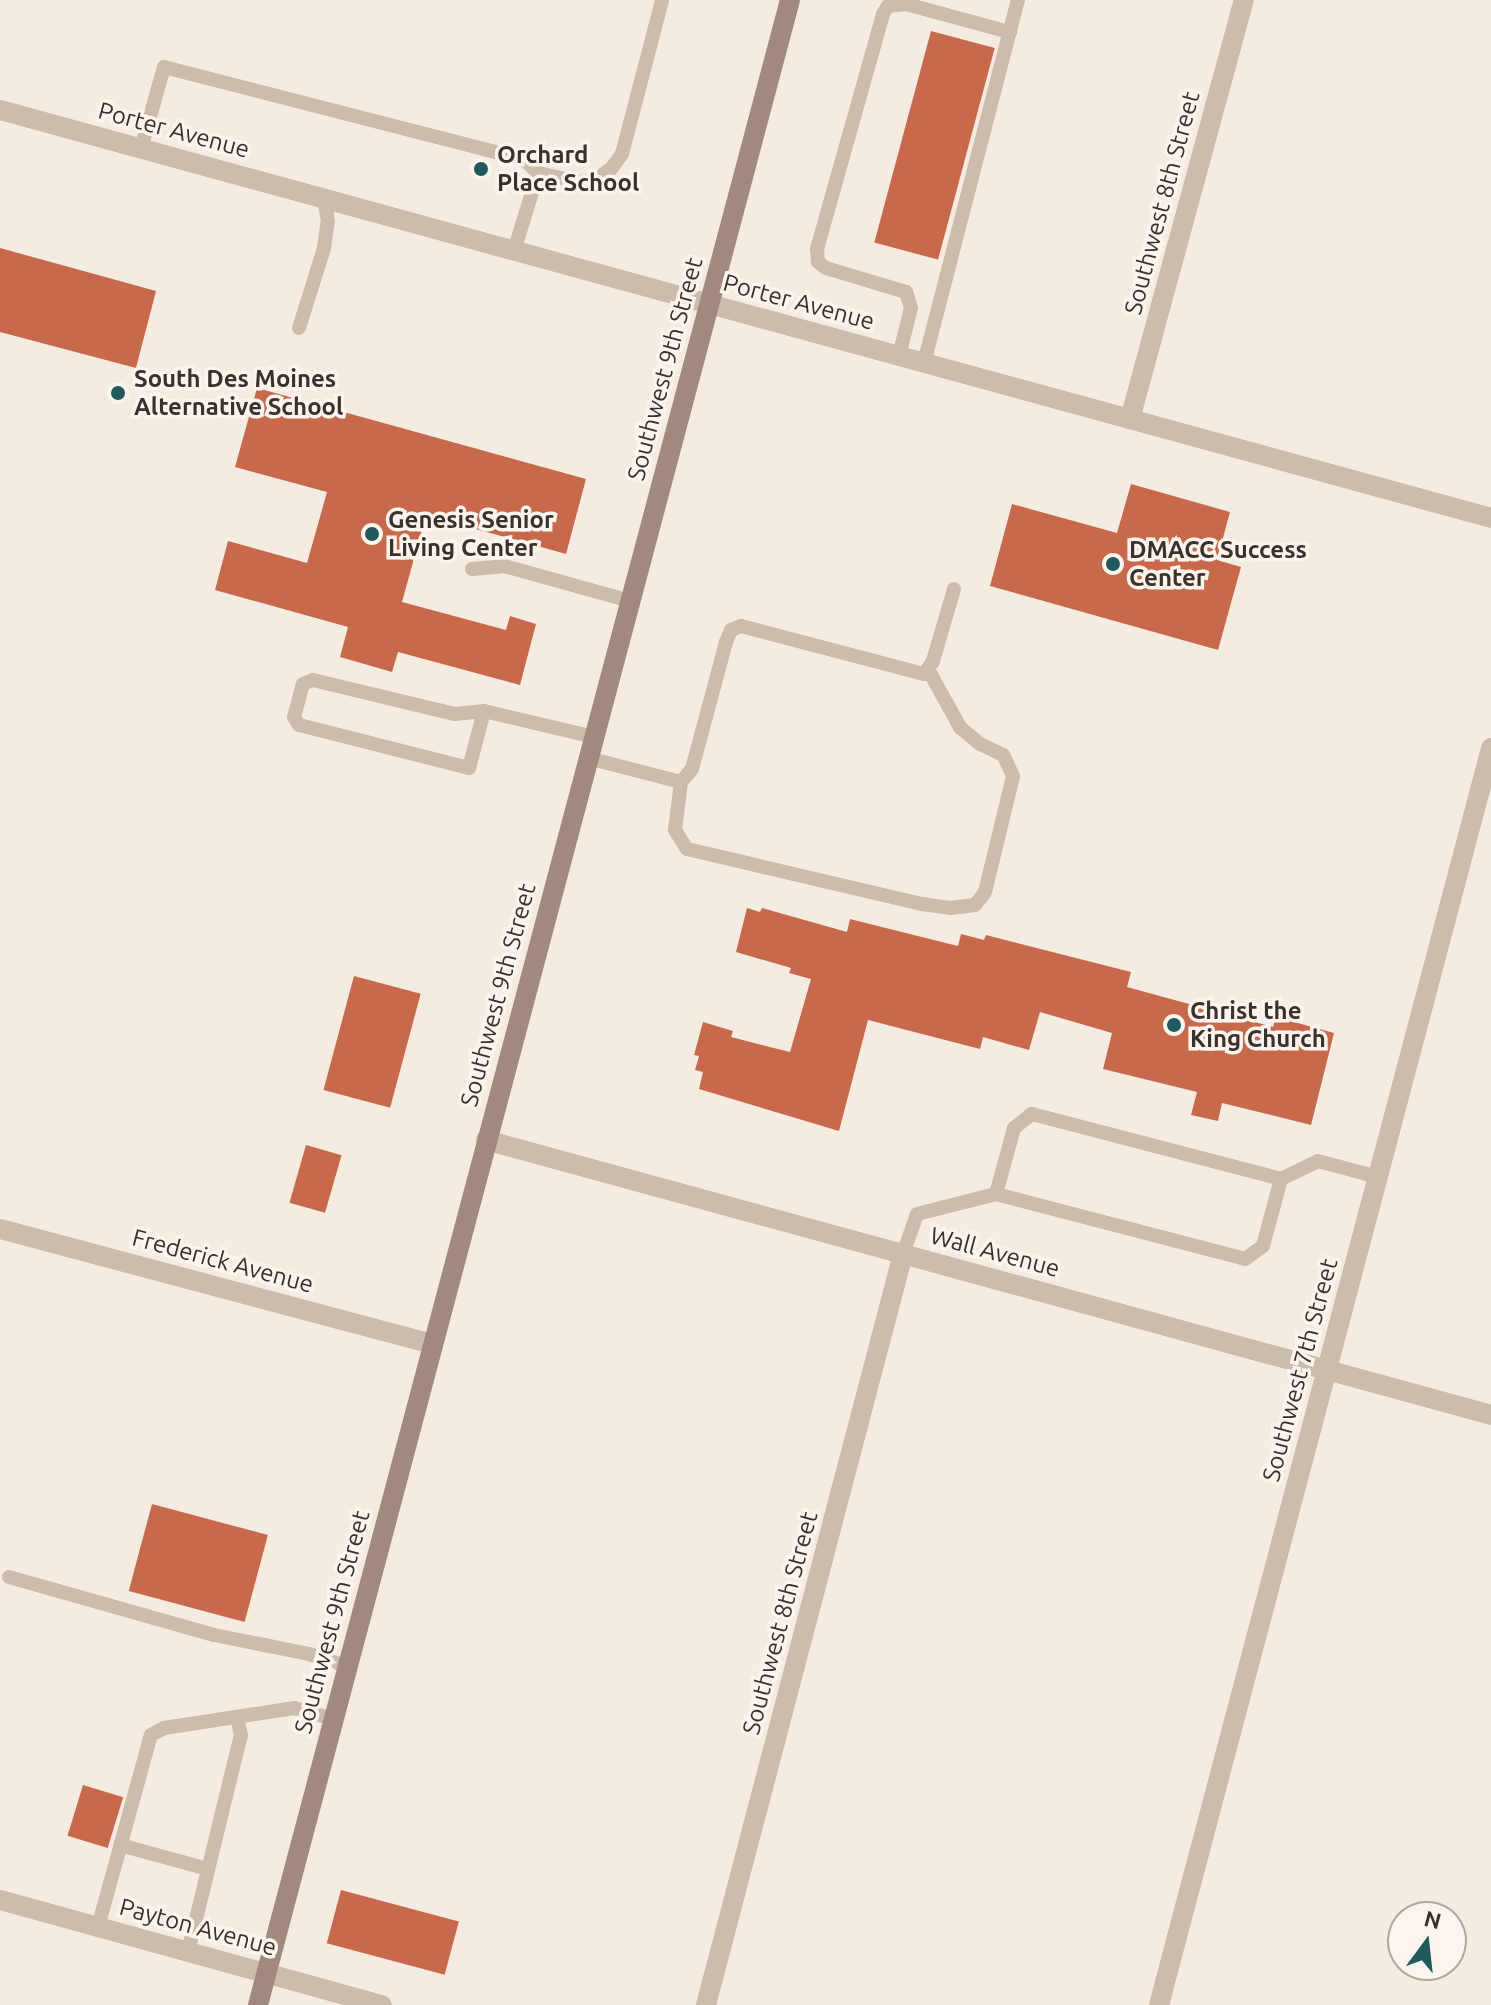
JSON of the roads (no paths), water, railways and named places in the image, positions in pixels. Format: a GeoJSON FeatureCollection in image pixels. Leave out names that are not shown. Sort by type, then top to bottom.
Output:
{"type":"FeatureCollection","features":[{"type":"Feature","properties":{"kind":"main road","name":"Southwest 9th Street"},"geometry":{"type":"LineString","coordinates":[[258,2005],[790,0]]}},
{"type":"Feature","properties":{"kind":"street","name":"Southwest 8th Street"},"geometry":{"type":"LineString","coordinates":[[1130,419],[1244,0]]}},
{"type":"Feature","properties":{"kind":"street","name":"Porter Avenue"},"geometry":{"type":"LineString","coordinates":[[0,110],[1491,518]]}},
{"type":"Feature","properties":{"kind":"street","name":"Southwest 7th Street"},"geometry":{"type":"LineString","coordinates":[[1159,2005],[1491,748]]}},
{"type":"Feature","properties":{"kind":"street","name":"Wall Avenue"},"geometry":{"type":"LineString","coordinates":[[486,1140],[1491,1415]]}},
{"type":"Feature","properties":{"kind":"street","name":"Frederick Avenue"},"geometry":{"type":"LineString","coordinates":[[0,1229],[432,1344]]}},
{"type":"Feature","properties":{"kind":"street","name":"Southwest 8th Street"},"geometry":{"type":"LineString","coordinates":[[706,2005],[903,1254]]}},
{"type":"Feature","properties":{"kind":"street","name":"Payton Avenue"},"geometry":{"type":"LineString","coordinates":[[0,1900],[267,1973],[331,1998],[382,2005]]}},
{"type":"Feature","properties":{"kind":"lane"},"geometry":{"type":"LineString","coordinates":[[141,148],[164,67],[525,160],[538,173],[579,182],[595,180],[611,169],[622,154],[662,0]]}},
{"type":"Feature","properties":{"kind":"lane"},"geometry":{"type":"LineString","coordinates":[[924,363],[1018,0]]}},
{"type":"Feature","properties":{"kind":"lane"},"geometry":{"type":"LineString","coordinates":[[899,356],[911,308],[906,292],[826,268],[818,262],[817,249],[883,14],[888,6],[906,4],[1010,32]]}},
{"type":"Feature","properties":{"kind":"lane"},"geometry":{"type":"LineString","coordinates":[[514,251],[538,173]]}},
{"type":"Feature","properties":{"kind":"lane"},"geometry":{"type":"LineString","coordinates":[[299,328],[324,248],[328,221],[324,198]]}},
{"type":"Feature","properties":{"kind":"lane"},"geometry":{"type":"LineString","coordinates":[[472,569],[504,566],[630,601]]}},
{"type":"Feature","properties":{"kind":"lane"},"geometry":{"type":"LineString","coordinates":[[929,671],[912,673],[741,626],[731,630],[692,769],[681,782],[675,830],[687,849],[922,904],[950,908],[975,905],[985,892],[1013,776],[1003,755],[980,744],[960,727],[929,671],[954,589]]}},
{"type":"Feature","properties":{"kind":"lane"},"geometry":{"type":"LineString","coordinates":[[484,711],[469,768],[299,725],[294,717],[303,684],[313,680],[455,714],[484,711],[594,737]]}},
{"type":"Feature","properties":{"kind":"lane"},"geometry":{"type":"LineString","coordinates":[[588,758],[681,782]]}},
{"type":"Feature","properties":{"kind":"lane"},"geometry":{"type":"LineString","coordinates":[[996,1194],[1014,1128],[1032,1114],[1281,1179],[1318,1161],[1378,1177]]}},
{"type":"Feature","properties":{"kind":"lane"},"geometry":{"type":"LineString","coordinates":[[903,1254],[917,1214],[996,1194],[1245,1259],[1263,1246],[1281,1179]]}},
{"type":"Feature","properties":{"kind":"lane"},"geometry":{"type":"LineString","coordinates":[[9,1577],[214,1635],[309,1654],[347,1666]]}},
{"type":"Feature","properties":{"kind":"lane"},"geometry":{"type":"LineString","coordinates":[[98,1927],[151,1735],[164,1728],[294,1708],[334,1719]]}},
{"type":"Feature","properties":{"kind":"lane"},"geometry":{"type":"LineString","coordinates":[[188,1952],[241,1735],[237,1717]]}},
{"type":"Feature","properties":{"kind":"lane"},"geometry":{"type":"LineString","coordinates":[[120,1845],[208,1869]]}},
{"type":"Feature","properties":{"kind":"place","name":"Orchard Place School"},"geometry":{"type":"Point","coordinates":[481,169]}},
{"type":"Feature","properties":{"kind":"place","name":"South Des Moines Alternative School"},"geometry":{"type":"Point","coordinates":[118,393]}},
{"type":"Feature","properties":{"kind":"place","name":"Genesis Senior Living Center"},"geometry":{"type":"Point","coordinates":[372,534]}},
{"type":"Feature","properties":{"kind":"place","name":"DMACC Success Center"},"geometry":{"type":"Point","coordinates":[1113,564]}},
{"type":"Feature","properties":{"kind":"place","name":"Christ the King Church"},"geometry":{"type":"Point","coordinates":[1174,1025]}}]}
